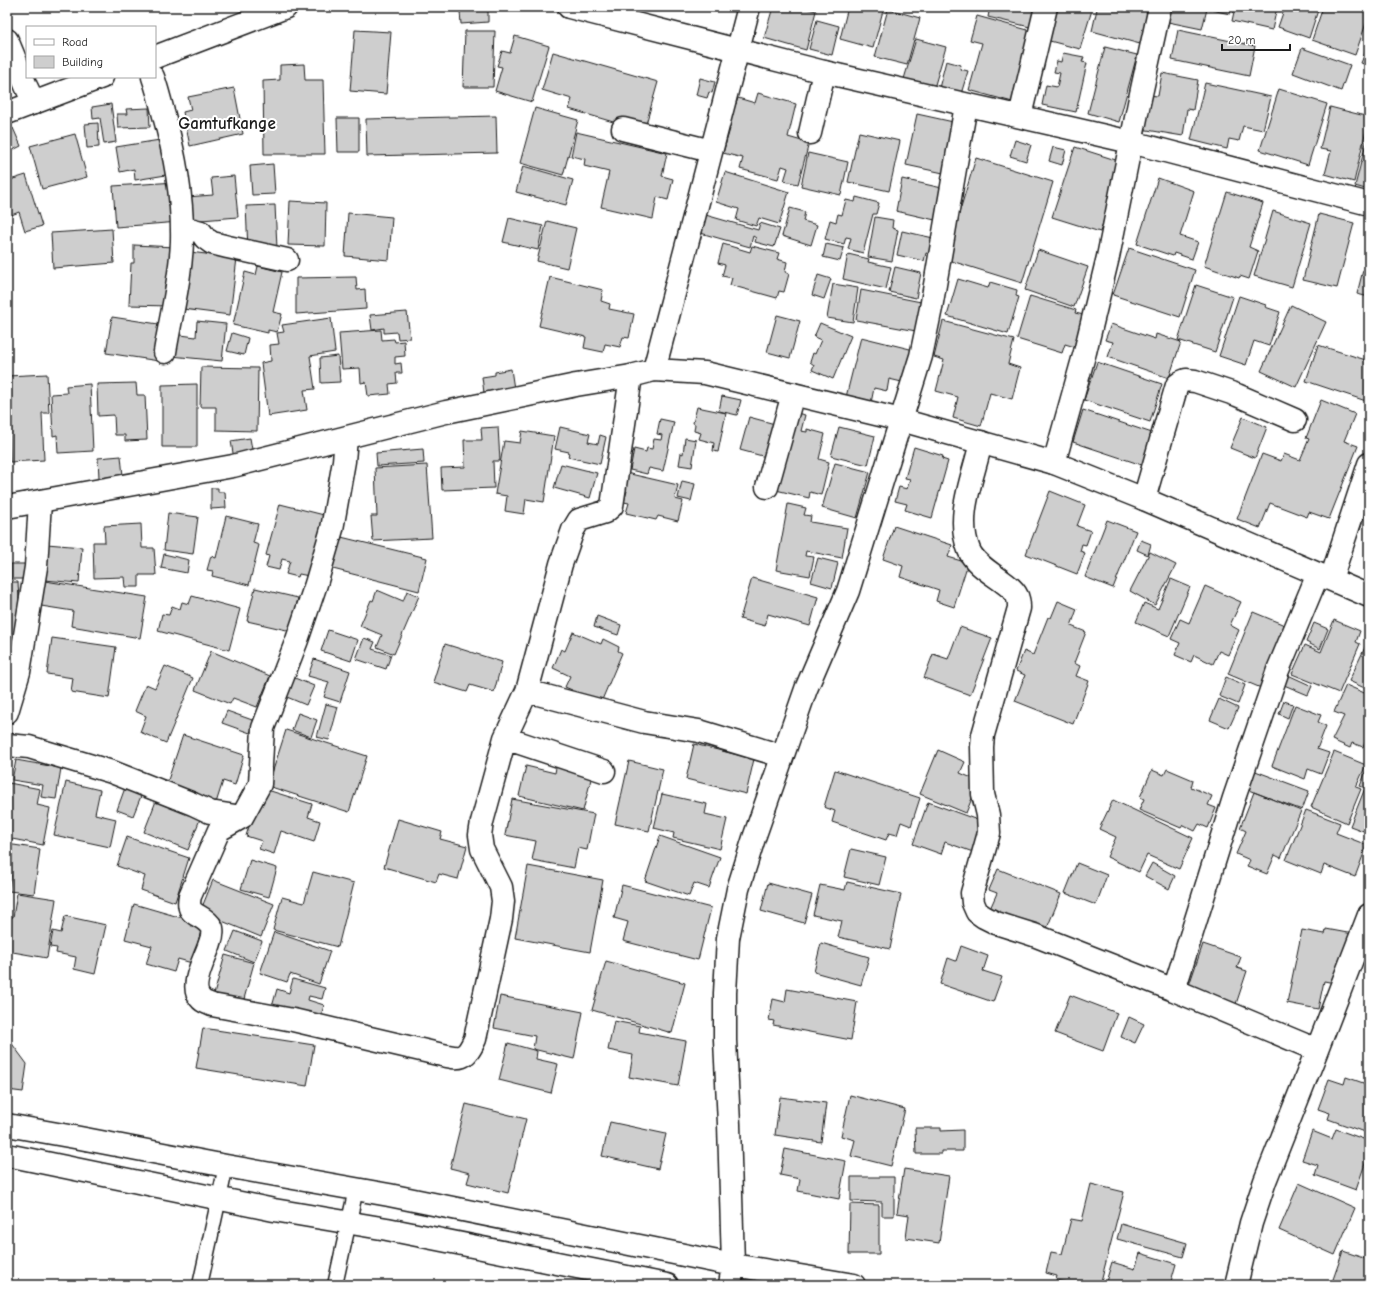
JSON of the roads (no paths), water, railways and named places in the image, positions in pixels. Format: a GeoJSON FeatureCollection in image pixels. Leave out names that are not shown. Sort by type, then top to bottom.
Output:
{"type":"FeatureCollection","features":[{"type":"Feature","properties":{"kind":"main road"},"geometry":{"type":"LineString","coordinates":[[156,57],[286,7]]}},
{"type":"Feature","properties":{"kind":"main road"},"geometry":{"type":"LineString","coordinates":[[569,7],[824,72],[1131,142],[1369,204]]}},
{"type":"Feature","properties":{"kind":"main road"},"geometry":{"type":"LineString","coordinates":[[654,370],[749,7]]}},
{"type":"Feature","properties":{"kind":"main road"},"geometry":{"type":"LineString","coordinates":[[1020,116],[1046,7]]}},
{"type":"Feature","properties":{"kind":"main road"},"geometry":{"type":"LineString","coordinates":[[1054,463],[1087,345],[1108,257],[1160,7]]}},
{"type":"Feature","properties":{"kind":"main road"},"geometry":{"type":"LineString","coordinates":[[7,40],[34,103]]}},
{"type":"Feature","properties":{"kind":"main road"},"geometry":{"type":"LineString","coordinates":[[810,133],[824,72]]}},
{"type":"Feature","properties":{"kind":"main road"},"geometry":{"type":"LineString","coordinates":[[7,114],[99,78]]}},
{"type":"Feature","properties":{"kind":"main road"},"geometry":{"type":"LineString","coordinates":[[153,78],[168,129],[177,169],[182,210],[182,242],[177,284],[165,352]]}},
{"type":"Feature","properties":{"kind":"main road"},"geometry":{"type":"LineString","coordinates":[[732,1275],[729,1131],[725,1040],[725,993],[728,938],[738,889],[754,838],[806,689],[848,591],[921,356],[966,105]]}},
{"type":"Feature","properties":{"kind":"main road"},"geometry":{"type":"LineString","coordinates":[[623,129],[711,152]]}},
{"type":"Feature","properties":{"kind":"main road"},"geometry":{"type":"LineString","coordinates":[[182,227],[200,232],[212,243],[228,248],[286,260]]}},
{"type":"Feature","properties":{"kind":"main road"},"geometry":{"type":"LineString","coordinates":[[7,507],[233,466],[446,412],[654,370],[705,373],[901,420],[1054,463],[1144,499],[1369,596]]}},
{"type":"Feature","properties":{"kind":"main road"},"geometry":{"type":"LineString","coordinates":[[346,438],[344,460],[332,529],[316,584],[297,640],[263,728],[260,784],[242,817],[219,830],[190,896],[190,910],[206,919],[212,928],[211,942],[197,978],[196,988],[198,996],[202,1001],[212,1005],[293,1020],[456,1058],[462,1057],[470,1051],[475,1039],[501,919],[503,901],[501,887],[482,849],[480,835],[482,822],[505,738],[527,691],[561,564],[573,530],[579,520],[605,512],[612,506],[630,376]]}},
{"type":"Feature","properties":{"kind":"main road"},"geometry":{"type":"LineString","coordinates":[[1144,499],[1177,385],[1181,382],[1186,380],[1195,381],[1237,395],[1295,420]]}},
{"type":"Feature","properties":{"kind":"main road"},"geometry":{"type":"LineString","coordinates":[[766,487],[793,394]]}},
{"type":"Feature","properties":{"kind":"main road"},"geometry":{"type":"LineString","coordinates":[[981,442],[963,520],[965,536],[969,551],[974,560],[1010,586],[1018,598],[1019,608],[983,735],[982,794],[988,815],[989,833],[972,893],[973,903],[977,912],[996,923],[1034,935],[1174,990],[1317,1050]]}},
{"type":"Feature","properties":{"kind":"main road"},"geometry":{"type":"LineString","coordinates":[[1174,990],[1232,806],[1273,685],[1324,577],[1369,464]]}},
{"type":"Feature","properties":{"kind":"main road"},"geometry":{"type":"LineString","coordinates":[[7,712],[19,672],[36,567],[40,502]]}},
{"type":"Feature","properties":{"kind":"main road"},"geometry":{"type":"LineString","coordinates":[[527,691],[644,722],[699,731],[782,756]]}},
{"type":"Feature","properties":{"kind":"main road"},"geometry":{"type":"LineString","coordinates":[[505,738],[604,771]]}},
{"type":"Feature","properties":{"kind":"main road"},"geometry":{"type":"LineString","coordinates":[[7,745],[37,749],[112,772],[187,801],[210,812],[242,817]]}},
{"type":"Feature","properties":{"kind":"main road"},"geometry":{"type":"LineString","coordinates":[[1236,1285],[1251,1223],[1265,1181],[1369,916]]}},
{"type":"Feature","properties":{"kind":"main road"},"geometry":{"type":"LineString","coordinates":[[7,1125],[538,1224],[732,1275],[854,1285]]}},
{"type":"Feature","properties":{"kind":"main road"},"geometry":{"type":"LineString","coordinates":[[7,1155],[274,1210],[387,1229],[667,1285]]}},
{"type":"Feature","properties":{"kind":"lane"},"geometry":{"type":"LineString","coordinates":[[200,1285],[226,1166]]}},
{"type":"Feature","properties":{"kind":"lane"},"geometry":{"type":"LineString","coordinates":[[335,1285],[356,1189]]}},
{"type":"Feature","properties":{"kind":"district","name":"Gamtufkange"},"geometry":{"type":"Point","coordinates":[227,123]}}]}
